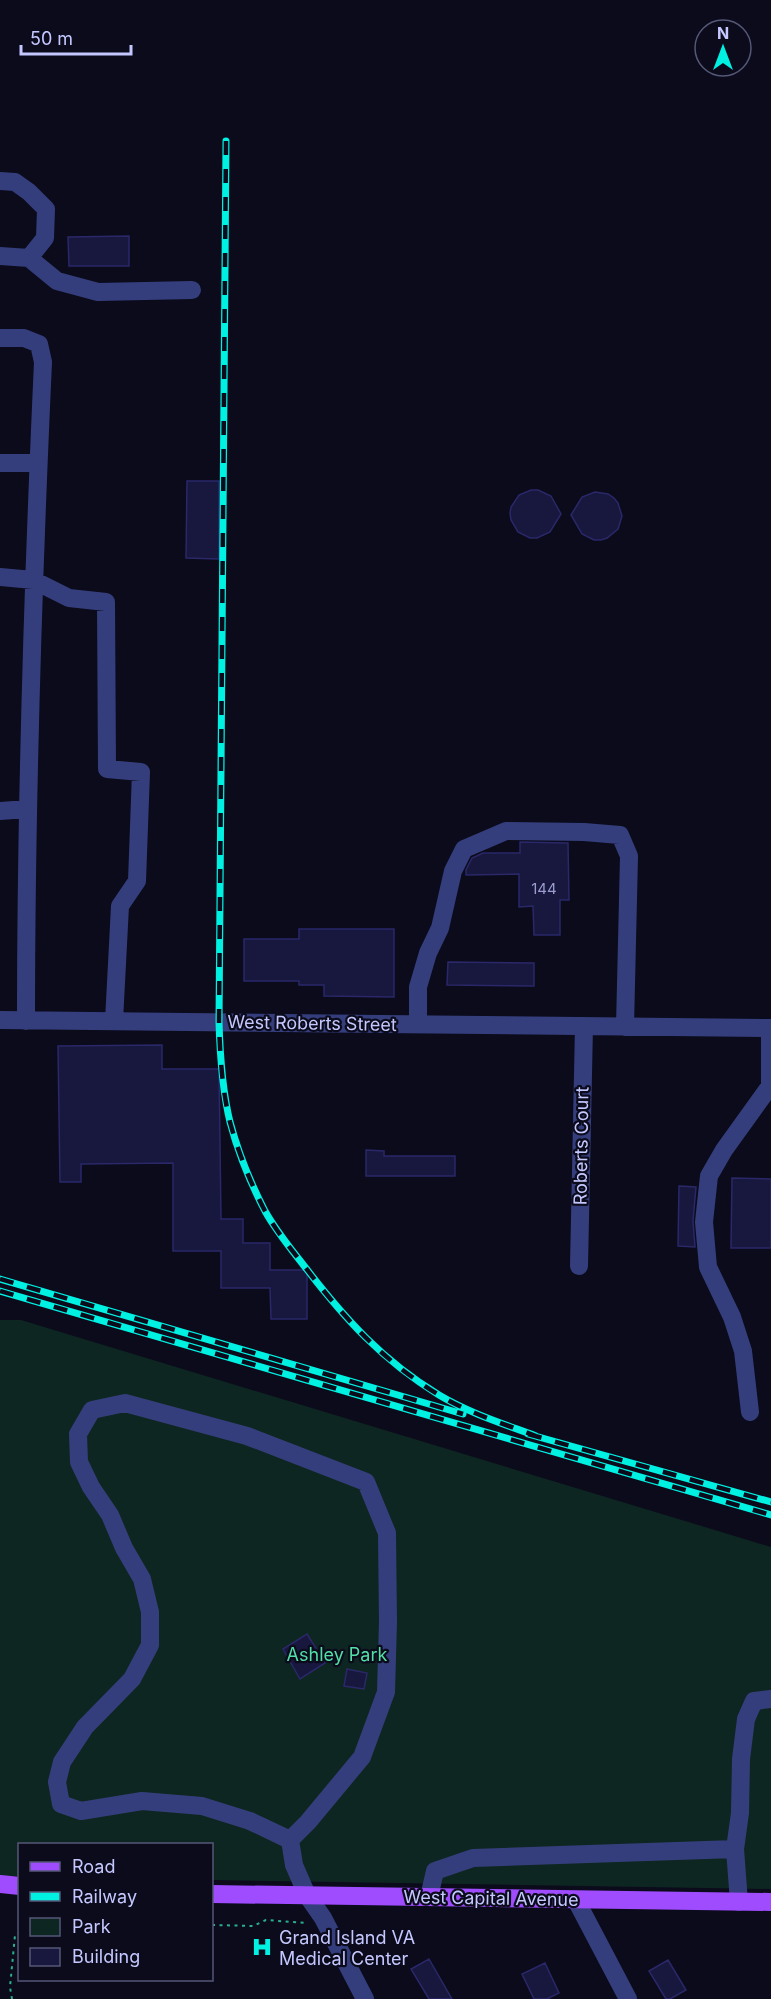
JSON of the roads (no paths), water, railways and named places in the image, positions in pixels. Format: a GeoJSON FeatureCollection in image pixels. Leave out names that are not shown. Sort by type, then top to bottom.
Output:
{"type":"FeatureCollection","features":[{"type":"Feature","properties":{"kind":"main road"},"geometry":{"type":"LineString","coordinates":[[0,1884],[18,1886]]}},
{"type":"Feature","properties":{"kind":"main road","name":"West Capital Avenue"},"geometry":{"type":"LineString","coordinates":[[213,1894],[771,1902]]}},
{"type":"Feature","properties":{"kind":"street"},"geometry":{"type":"LineString","coordinates":[[0,181],[15,182],[30,192],[45,209],[45,238],[29,258]]}},
{"type":"Feature","properties":{"kind":"street"},"geometry":{"type":"LineString","coordinates":[[0,256],[29,258],[57,281],[98,291],[192,290]]}},
{"type":"Feature","properties":{"kind":"street"},"geometry":{"type":"LineString","coordinates":[[0,338],[24,338],[39,344],[43,362],[33,580],[27,809],[26,1021]]}},
{"type":"Feature","properties":{"kind":"street"},"geometry":{"type":"LineString","coordinates":[[0,463],[38,463]]}},
{"type":"Feature","properties":{"kind":"street"},"geometry":{"type":"LineString","coordinates":[[0,577],[33,580],[69,598],[105,602],[107,769],[141,772],[137,881],[120,906],[114,1021]]}},
{"type":"Feature","properties":{"kind":"street"},"geometry":{"type":"LineString","coordinates":[[0,811],[27,809]]}},
{"type":"Feature","properties":{"kind":"street"},"geometry":{"type":"LineString","coordinates":[[418,1024],[418,987],[428,953],[440,928],[453,871],[464,849],[506,831],[620,835],[629,856],[625,1027]]}},
{"type":"Feature","properties":{"kind":"street","name":"West Roberts Street"},"geometry":{"type":"LineString","coordinates":[[0,1020],[771,1028]]}},
{"type":"Feature","properties":{"kind":"street","name":"Roberts Court"},"geometry":{"type":"LineString","coordinates":[[579,1266],[584,1026]]}},
{"type":"Feature","properties":{"kind":"street"},"geometry":{"type":"LineString","coordinates":[[750,1412],[743,1351],[732,1317],[708,1267],[704,1222],[709,1176],[724,1150],[770,1086],[771,1028]]}},
{"type":"Feature","properties":{"kind":"street"},"geometry":{"type":"LineString","coordinates":[[125,1403],[247,1436],[366,1482],[387,1533],[386,1692],[363,1757],[290,1840],[250,1821],[202,1806],[142,1801],[81,1811],[61,1804],[57,1782],[62,1762],[85,1727],[132,1679],[150,1645],[150,1612],[142,1579],[124,1548],[110,1515],[91,1487],[79,1462],[78,1434],[92,1410],[125,1403]]}},
{"type":"Feature","properties":{"kind":"street"},"geometry":{"type":"LineString","coordinates":[[739,1902],[735,1849],[740,1813],[741,1759],[746,1719],[754,1701],[771,1699]]}},
{"type":"Feature","properties":{"kind":"street"},"geometry":{"type":"LineString","coordinates":[[290,1840],[294,1865],[307,1895],[323,1918],[366,1999]]}},
{"type":"Feature","properties":{"kind":"street"},"geometry":{"type":"LineString","coordinates":[[429,1897],[435,1871],[473,1858],[735,1849]]}},
{"type":"Feature","properties":{"kind":"street"},"geometry":{"type":"LineString","coordinates":[[576,1899],[628,1999]]}},
{"type":"Feature","properties":{"kind":"railway"},"geometry":{"type":"LineString","coordinates":[[226,141],[219,1022],[222,1072],[230,1122],[245,1168],[269,1218],[320,1286],[350,1321],[400,1368],[439,1395],[474,1413],[536,1436]]}},
{"type":"Feature","properties":{"kind":"railway"},"geometry":{"type":"LineString","coordinates":[[0,1279],[463,1414]]}},
{"type":"Feature","properties":{"kind":"railway"},"geometry":{"type":"LineString","coordinates":[[0,1291],[771,1515]]}},
{"type":"Feature","properties":{"kind":"railway"},"geometry":{"type":"LineString","coordinates":[[528,1434],[771,1502]]}},
{"type":"Feature","properties":{"kind":"place","name":"Grand Island VA Medical Center"},"geometry":{"type":"Point","coordinates":[262,1947]}},
{"type":"Feature","properties":{"kind":"park label","name":"Ashley Park"},"geometry":{"type":"Point","coordinates":[337,1654]}}]}
